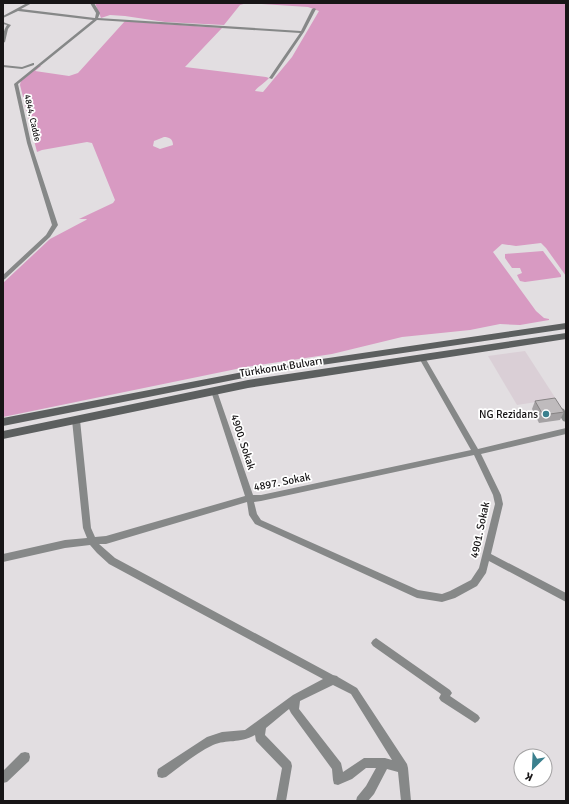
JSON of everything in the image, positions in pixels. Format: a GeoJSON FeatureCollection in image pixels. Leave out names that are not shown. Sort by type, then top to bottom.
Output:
{"type":"FeatureCollection","features":[{"type":"Feature","properties":{"kind":"street"},"geometry":{"type":"LineString","coordinates":[[3,17],[30,3]]}},
{"type":"Feature","properties":{"kind":"street"},"geometry":{"type":"LineString","coordinates":[[28,10],[35,3]]}},
{"type":"Feature","properties":{"kind":"street"},"geometry":{"type":"LineString","coordinates":[[92,3],[98,13],[96,18]]}},
{"type":"Feature","properties":{"kind":"street"},"geometry":{"type":"LineString","coordinates":[[271,78],[302,32],[314,9]]}},
{"type":"Feature","properties":{"kind":"street"},"geometry":{"type":"LineString","coordinates":[[19,10],[96,18],[302,32]]}},
{"type":"Feature","properties":{"kind":"street","name":"4844. Cadde"},"geometry":{"type":"LineString","coordinates":[[3,278],[48,236],[55,225],[29,143],[16,85],[18,80],[96,18]]}},
{"type":"Feature","properties":{"kind":"street"},"geometry":{"type":"LineString","coordinates":[[3,42],[6,29],[9,26],[4,24]]}},
{"type":"Feature","properties":{"kind":"street"},"geometry":{"type":"LineString","coordinates":[[3,67],[26,68],[42,57]]}},
{"type":"Feature","properties":{"kind":"street"},"geometry":{"type":"LineString","coordinates":[[3,67],[29,72]]}},
{"type":"Feature","properties":{"kind":"street","name":"Türkkonut Bulvarı"},"geometry":{"type":"LineString","coordinates":[[3,422],[266,370],[566,326]]}},
{"type":"Feature","properties":{"kind":"street","name":"Türkkonut Bulvarı"},"geometry":{"type":"LineString","coordinates":[[3,435],[214,391],[566,336]]}},
{"type":"Feature","properties":{"kind":"street","name":"4901. Sokak"},"geometry":{"type":"LineString","coordinates":[[346,562],[417,594],[438,598],[452,595],[474,583],[483,570],[499,504],[497,495],[476,452],[422,358]]}},
{"type":"Feature","properties":{"kind":"street","name":"4900. Sokak"},"geometry":{"type":"LineString","coordinates":[[214,391],[250,499],[253,515],[258,522],[346,562]]}},
{"type":"Feature","properties":{"kind":"street"},"geometry":{"type":"LineString","coordinates":[[561,411],[566,419]]}},
{"type":"Feature","properties":{"kind":"street"},"geometry":{"type":"LineString","coordinates":[[76,420],[85,511],[92,542],[101,553],[112,561],[354,691],[403,768],[406,801]]}},
{"type":"Feature","properties":{"kind":"street","name":"4897. Sokak"},"geometry":{"type":"LineString","coordinates":[[3,558],[65,544],[106,540],[244,499],[261,498],[476,452],[566,431]]}},
{"type":"Feature","properties":{"kind":"street"},"geometry":{"type":"LineString","coordinates":[[487,556],[566,598]]}},
{"type":"Feature","properties":{"kind":"street"},"geometry":{"type":"LineString","coordinates":[[376,643],[475,718]]}},
{"type":"Feature","properties":{"kind":"street"},"geometry":{"type":"LineString","coordinates":[[162,773],[214,739],[242,737],[252,732],[296,698],[334,679]]}},
{"type":"Feature","properties":{"kind":"street"},"geometry":{"type":"LineString","coordinates":[[296,698],[294,710],[337,767],[338,780],[348,776],[364,763],[385,763],[403,768]]}},
{"type":"Feature","properties":{"kind":"street"},"geometry":{"type":"LineString","coordinates":[[261,725],[260,737],[287,766],[281,801]]}},
{"type":"Feature","properties":{"kind":"street"},"geometry":{"type":"LineString","coordinates":[[3,778],[26,757]]}},
{"type":"Feature","properties":{"kind":"street"},"geometry":{"type":"LineString","coordinates":[[361,801],[370,790],[385,763]]}},
{"type":"Feature","properties":{"kind":"shaded area"},"geometry":{"type":"Polygon","coordinates":[[[95,3],[247,3],[240,5],[224,25],[165,22],[110,15],[101,18],[95,3]]]}},
{"type":"Feature","properties":{"kind":"shaded area"},"geometry":{"type":"Polygon","coordinates":[[[247,3],[566,3],[566,276],[541,243],[516,246],[502,244],[493,252],[536,311],[544,318],[549,320],[520,325],[500,324],[470,330],[402,337],[332,354],[246,367],[3,417],[3,283],[50,239],[87,219],[79,219],[113,203],[115,200],[92,143],[87,142],[37,152],[20,85],[21,80],[39,66],[41,66],[35,71],[69,76],[78,73],[125,21],[222,28],[185,67],[269,78],[255,91],[263,92],[292,57],[319,11],[308,7],[247,3]],[[164,137],[154,141],[153,146],[160,149],[173,145],[169,138],[164,137]]]}},
{"type":"Feature","properties":{"kind":"shaded area"},"geometry":{"type":"Polygon","coordinates":[[[543,251],[561,277],[525,282],[520,281],[517,275],[522,273],[520,268],[512,268],[505,258],[505,254],[543,251]]]}},
{"type":"Feature","properties":{"kind":"shaded area"},"geometry":{"type":"Polygon","coordinates":[[[525,351],[556,399],[517,405],[488,356],[525,351]]]}},
{"type":"Feature","properties":{"kind":"building"},"geometry":{"type":"Polygon","coordinates":[[[555,398],[564,412],[543,415],[535,401],[555,398]]]}},
{"type":"Feature","properties":{"kind":"place","name":"NG Rezidans"},"geometry":{"type":"Point","coordinates":[546,414]}}]}
